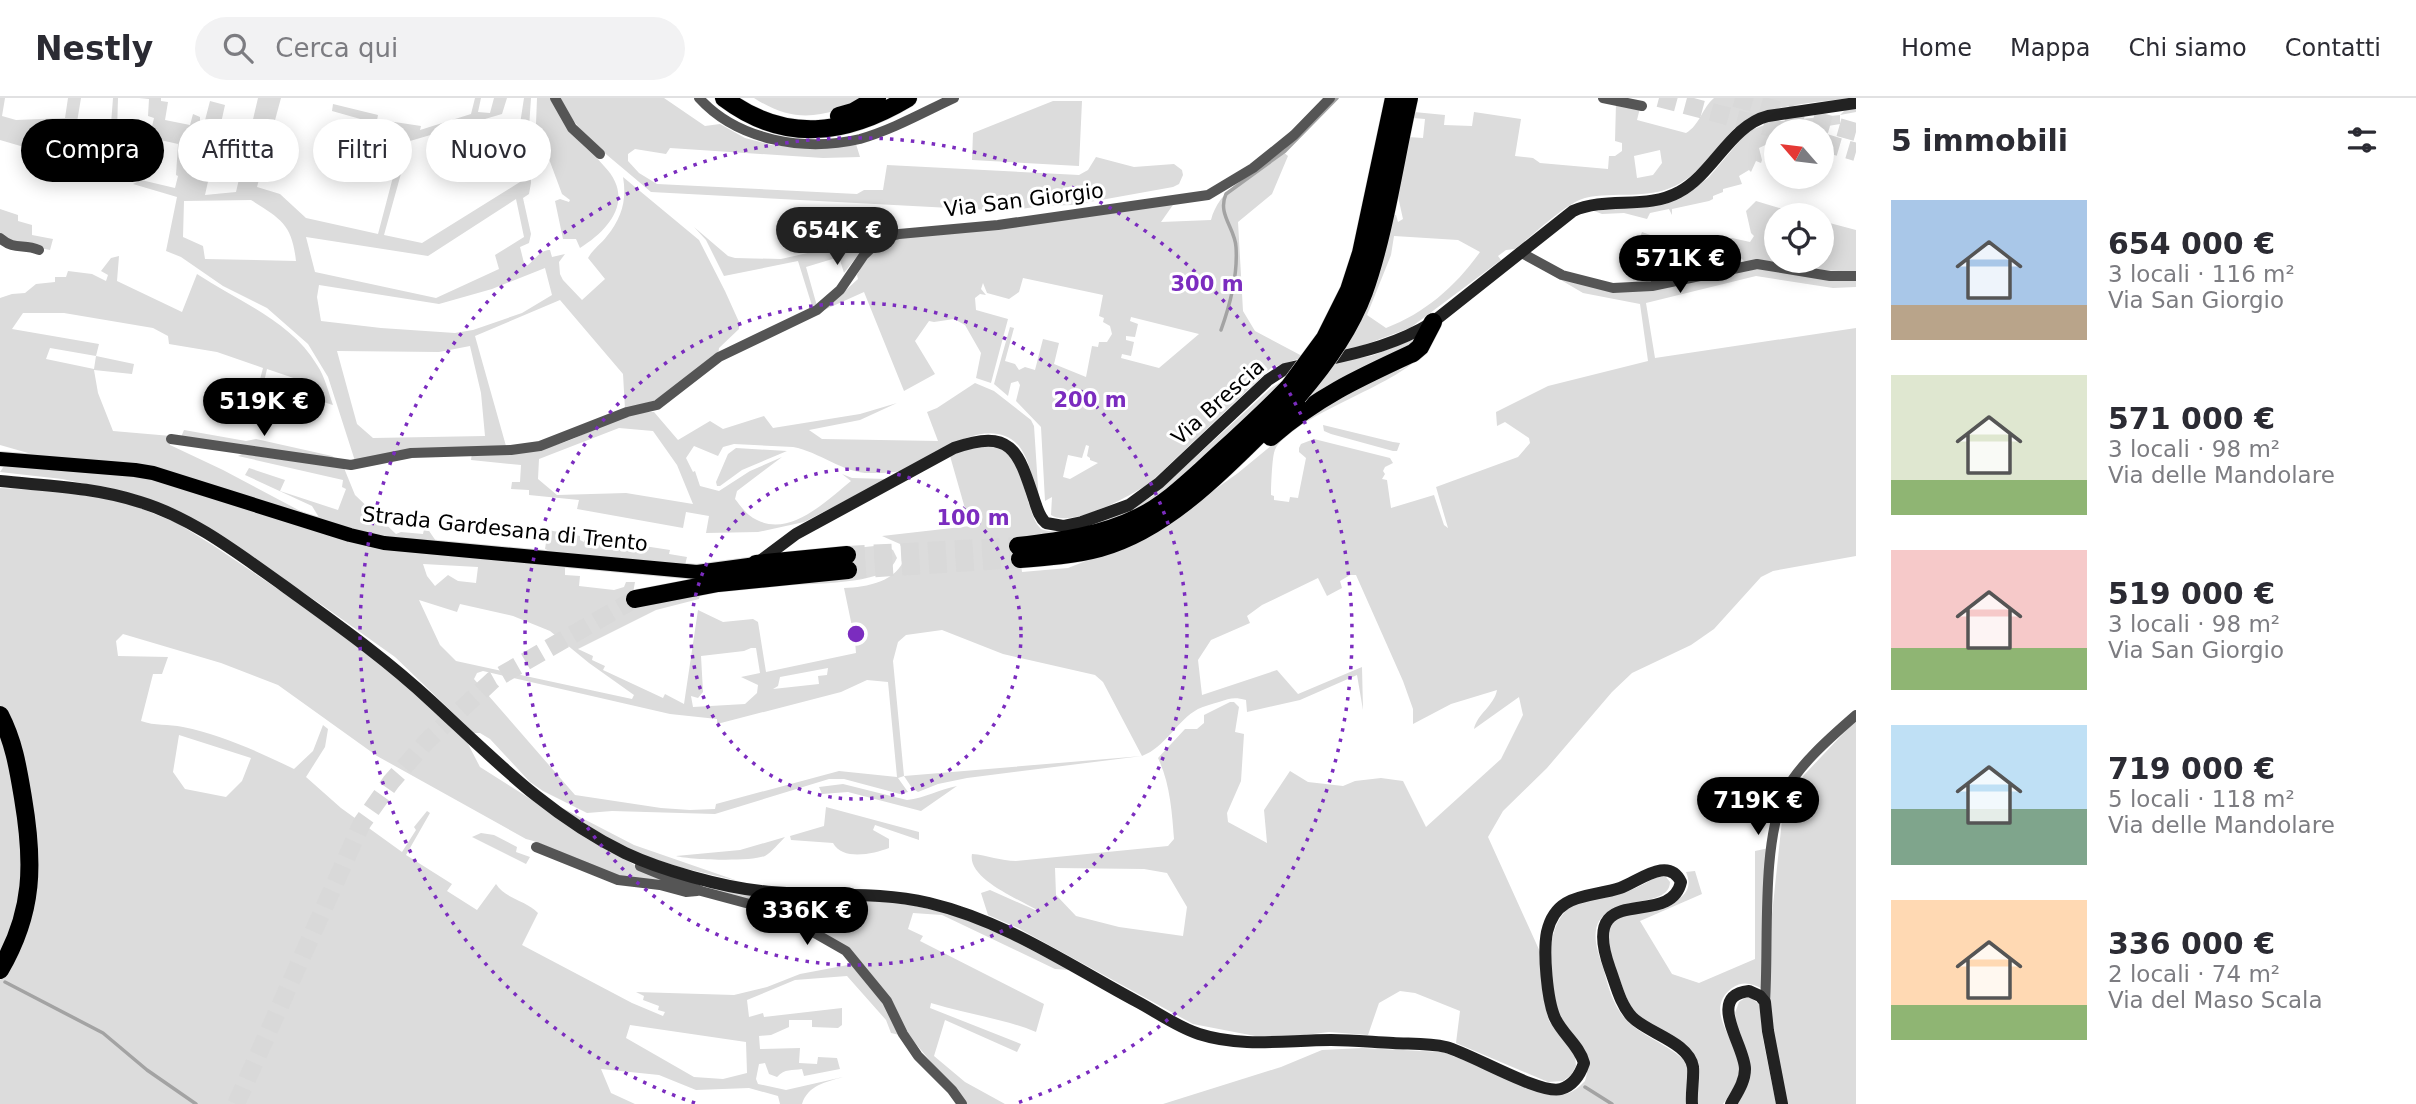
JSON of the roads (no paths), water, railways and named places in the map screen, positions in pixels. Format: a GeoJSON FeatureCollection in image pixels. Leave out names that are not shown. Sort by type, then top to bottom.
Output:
{"type":"FeatureCollection","features":[{"type":"Feature","properties":{"kind":"highway"},"geometry":{"type":"LineString","coordinates":[[724,98],[746,113],[771,124],[802,130],[826,130],[855,123],[882,114],[908,98]]}},
{"type":"Feature","properties":{"kind":"highway"},"geometry":{"type":"LineString","coordinates":[[744,98],[773,113],[812,119],[853,112],[877,98]]}},
{"type":"Feature","properties":{"kind":"highway"},"geometry":{"type":"LineString","coordinates":[[1394,98],[1361,253],[1349,290],[1294,391],[1162,503],[1139,517],[1101,532],[1019,552],[1071,554],[1101,548],[1138,534],[1223,480],[1306,409],[1348,383],[1420,347],[1433,322]]}},
{"type":"Feature","properties":{"kind":"highway"},"geometry":{"type":"LineString","coordinates":[[1182,505],[1330,357],[1363,293],[1375,255],[1409,98]]}},
{"type":"Feature","properties":{"kind":"highway","name":"Strada Gardesana di Trento"},"geometry":{"type":"LineString","coordinates":[[635,599],[847,562],[755,564]]}},
{"type":"Feature","properties":{"kind":"highway"},"geometry":{"type":"LineString","coordinates":[[0,715],[15,751],[30,843],[31,872],[22,926],[0,970]]}},
{"type":"Feature","properties":{"kind":"main road","name":"Strada Gardesana di Trento"},"geometry":{"type":"LineString","coordinates":[[0,459],[153,473],[349,535],[384,543],[697,572],[755,564]]}},
{"type":"Feature","properties":{"kind":"street"},"geometry":{"type":"LineString","coordinates":[[555,98],[572,128],[600,154]]}},
{"type":"Feature","properties":{"kind":"street"},"geometry":{"type":"LineString","coordinates":[[699,98],[720,117],[747,131],[780,141],[831,144],[861,138],[954,98]]}},
{"type":"Feature","properties":{"kind":"street","name":"Via San Giorgio"},"geometry":{"type":"LineString","coordinates":[[171,439],[351,465],[411,453],[511,450],[540,446],[627,412],[657,405],[719,357],[817,310],[840,290],[864,255],[881,239],[900,234],[998,225],[1208,195],[1253,168],[1294,135],[1331,98]]}},
{"type":"Feature","properties":{"kind":"street"},"geometry":{"type":"LineString","coordinates":[[1603,98],[1642,106]]}},
{"type":"Feature","properties":{"kind":"street","name":"Via Brescia"},"geometry":{"type":"LineString","coordinates":[[755,564],[796,534],[954,448],[977,441],[999,442],[1014,450],[1024,467],[1039,515],[1046,523],[1063,526],[1105,515],[1129,505],[1159,483],[1278,373],[1392,343],[1415,333],[1433,322],[1573,211],[1582,207],[1653,200],[1676,194],[1702,176],[1744,128],[1761,118],[1856,103]]}},
{"type":"Feature","properties":{"kind":"street"},"geometry":{"type":"LineString","coordinates":[[0,238],[10,246],[39,250]]}},
{"type":"Feature","properties":{"kind":"street"},"geometry":{"type":"LineString","coordinates":[[21,259],[22,247]]}},
{"type":"Feature","properties":{"kind":"street"},"geometry":{"type":"LineString","coordinates":[[1520,252],[1562,275],[1613,288],[1652,286],[1757,264],[1830,276],[1856,276]]}},
{"type":"Feature","properties":{"kind":"street"},"geometry":{"type":"LineString","coordinates":[[0,481],[47,484],[111,494],[151,505],[178,517],[250,562],[383,657],[496,762],[557,814],[631,856],[685,874],[749,889],[799,894],[854,893],[894,897],[981,918],[1024,938],[1201,1035],[1261,1044],[1327,1040],[1447,1047],[1555,1090],[1574,1082],[1584,1063],[1579,1050],[1558,1023],[1552,1007],[1546,937],[1554,916],[1569,901],[1580,895],[1619,888],[1656,871],[1667,870],[1678,875],[1681,882],[1675,895],[1656,905],[1617,912],[1606,923],[1603,943],[1618,992],[1629,1014],[1640,1024],[1678,1046],[1691,1060],[1692,1104]]}},
{"type":"Feature","properties":{"kind":"street"},"geometry":{"type":"LineString","coordinates":[[1782,1104],[1765,1002],[1771,850],[1785,793],[1800,772],[1856,715]]}},
{"type":"Feature","properties":{"kind":"street"},"geometry":{"type":"LineString","coordinates":[[536,847],[618,880],[660,885],[686,892],[701,891]]}},
{"type":"Feature","properties":{"kind":"street"},"geometry":{"type":"LineString","coordinates":[[631,856],[631,859],[641,866],[701,891],[776,911],[852,956],[887,1000],[903,1034],[918,1056],[962,1104]]}},
{"type":"Feature","properties":{"kind":"street"},"geometry":{"type":"LineString","coordinates":[[1731,1104],[1742,1084],[1745,1068],[1743,1056],[1731,1029],[1729,1006],[1736,995],[1749,991],[1760,996],[1765,1002]]}},
{"type":"Feature","properties":{"kind":"waterway"},"geometry":{"type":"LineString","coordinates":[[1221,330],[1233,290],[1236,268],[1235,240],[1224,208],[1226,194],[1285,151],[1337,98]]}},
{"type":"Feature","properties":{"kind":"waterway"},"geometry":{"type":"LineString","coordinates":[[5,982],[103,1033],[147,1070],[196,1104]]}},
{"type":"Feature","properties":{"kind":"waterway"},"geometry":{"type":"LineString","coordinates":[[1585,1087],[1612,1104]]}},
{"type":"Feature","properties":{"kind":"tunnel"},"geometry":{"type":"LineString","coordinates":[[1659,98],[1764,126]]}},
{"type":"Feature","properties":{"kind":"tunnel"},"geometry":{"type":"LineString","coordinates":[[1735,98],[1856,132]]}},
{"type":"Feature","properties":{"kind":"tunnel"},"geometry":{"type":"LineString","coordinates":[[1834,146],[1856,152]]}},
{"type":"Feature","properties":{"kind":"tunnel"},"geometry":{"type":"LineString","coordinates":[[847,555],[1018,546]]}},
{"type":"Feature","properties":{"kind":"tunnel"},"geometry":{"type":"LineString","coordinates":[[848,570],[1020,559]]}},
{"type":"Feature","properties":{"kind":"tunnel"},"geometry":{"type":"LineString","coordinates":[[236,1104],[362,823],[391,782],[427,741],[493,680],[635,599]]}}]}
